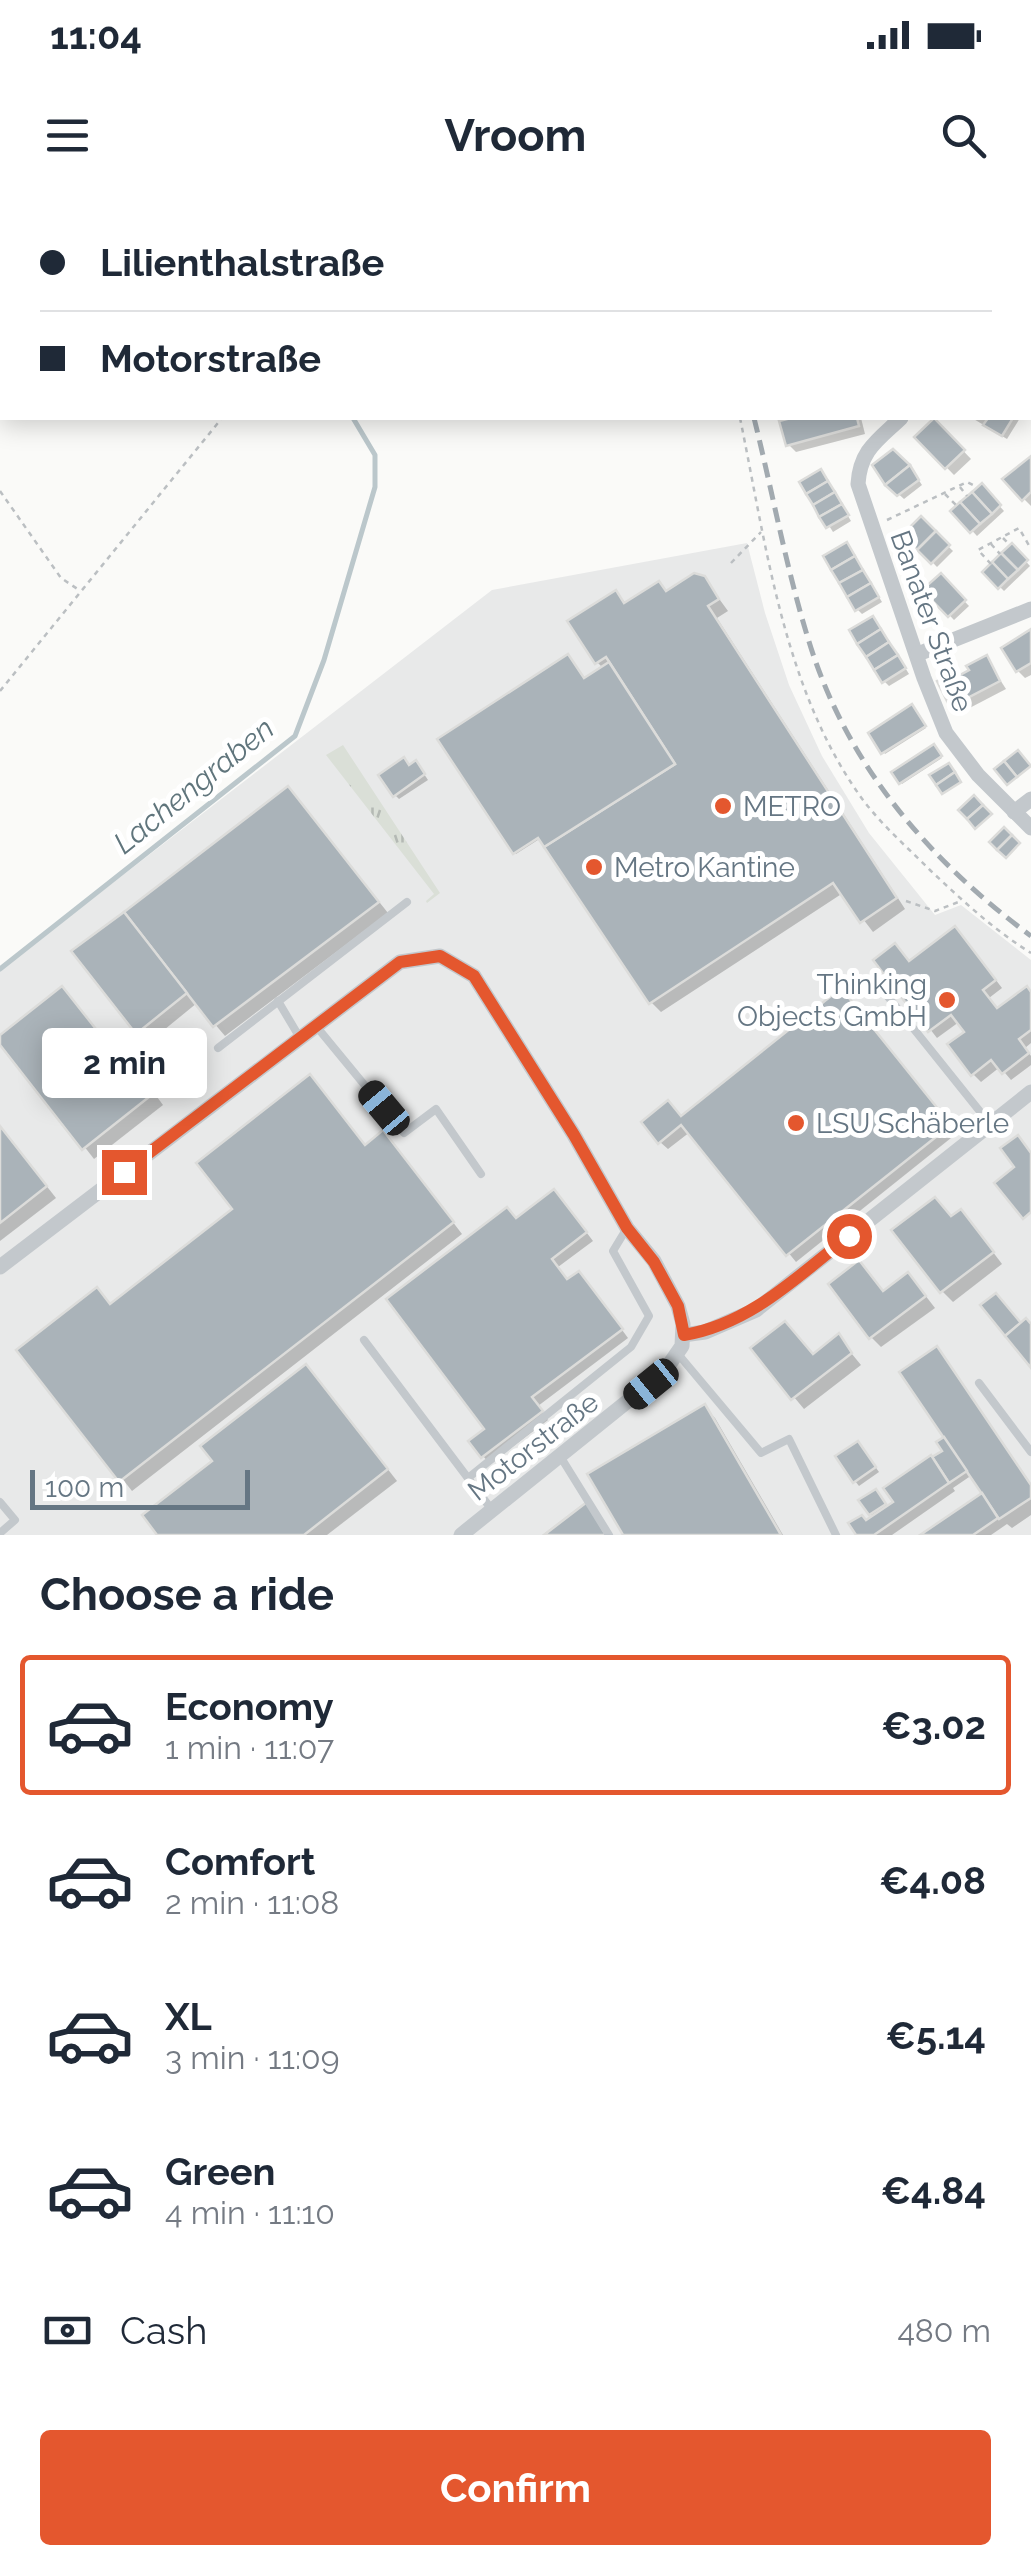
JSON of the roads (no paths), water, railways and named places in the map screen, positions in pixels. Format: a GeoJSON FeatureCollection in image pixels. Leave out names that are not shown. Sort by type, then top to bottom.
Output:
{"type":"FeatureCollection","features":[{"type":"Feature","properties":{"kind":"street","name":"Banater Straße"},"geometry":{"type":"LineString","coordinates":[[899,420],[859,463],[858,484],[872,528],[946,733],[978,775],[1031,828]]}},
{"type":"Feature","properties":{"kind":"street"},"geometry":{"type":"LineString","coordinates":[[918,654],[1031,609]]}},
{"type":"Feature","properties":{"kind":"street"},"geometry":{"type":"LineString","coordinates":[[1014,812],[1031,798]]}},
{"type":"Feature","properties":{"kind":"street"},"geometry":{"type":"LineString","coordinates":[[0,1267],[400,962],[440,956],[474,976],[627,1228],[654,1262],[682,1316],[684,1335],[705,1332],[756,1310],[1031,1092]]}},
{"type":"Feature","properties":{"kind":"street","name":"Motorstraße"},"geometry":{"type":"LineString","coordinates":[[460,1535],[651,1384],[678,1354],[684,1335]]}},
{"type":"Feature","properties":{"kind":"lane"},"geometry":{"type":"LineString","coordinates":[[218,1048],[407,902]]}},
{"type":"Feature","properties":{"kind":"lane"},"geometry":{"type":"LineString","coordinates":[[873,978],[990,1124]]}},
{"type":"Feature","properties":{"kind":"lane"},"geometry":{"type":"LineString","coordinates":[[278,1002],[300,1038]]}},
{"type":"Feature","properties":{"kind":"lane"},"geometry":{"type":"LineString","coordinates":[[316,1026],[404,1132],[436,1109],[480,1174]]}},
{"type":"Feature","properties":{"kind":"lane"},"geometry":{"type":"LineString","coordinates":[[468,1478],[631,1348],[649,1316],[613,1251],[627,1228]]}},
{"type":"Feature","properties":{"kind":"lane"},"geometry":{"type":"LineString","coordinates":[[364,1340],[492,1510]]}},
{"type":"Feature","properties":{"kind":"lane"},"geometry":{"type":"LineString","coordinates":[[678,1354],[761,1453],[789,1439],[836,1535]]}},
{"type":"Feature","properties":{"kind":"lane"},"geometry":{"type":"LineString","coordinates":[[979,1383],[1031,1452]]}},
{"type":"Feature","properties":{"kind":"lane"},"geometry":{"type":"LineString","coordinates":[[560,1456],[609,1535]]}},
{"type":"Feature","properties":{"kind":"lane"},"geometry":{"type":"LineString","coordinates":[[0,1502],[15,1520],[0,1533]]}},
{"type":"Feature","properties":{"kind":"waterway","name":"Lachengraben"},"geometry":{"type":"LineString","coordinates":[[0,969],[295,736],[324,660],[375,487],[375,455],[354,420]]}},
{"type":"Feature","properties":{"kind":"railway"},"geometry":{"type":"LineString","coordinates":[[754,420],[802,620],[848,734],[871,773],[928,844],[960,877],[1031,936]]}},
{"type":"Feature","properties":{"kind":"place","name":"METRO"},"geometry":{"type":"Point","coordinates":[723,806]}},
{"type":"Feature","properties":{"kind":"place","name":"Metro Kantine"},"geometry":{"type":"Point","coordinates":[594,867]}},
{"type":"Feature","properties":{"kind":"place","name":"Thinking Objects GmbH"},"geometry":{"type":"Point","coordinates":[947,1000]}},
{"type":"Feature","properties":{"kind":"place","name":"LSU Schäberle"},"geometry":{"type":"Point","coordinates":[796,1123]}}]}
